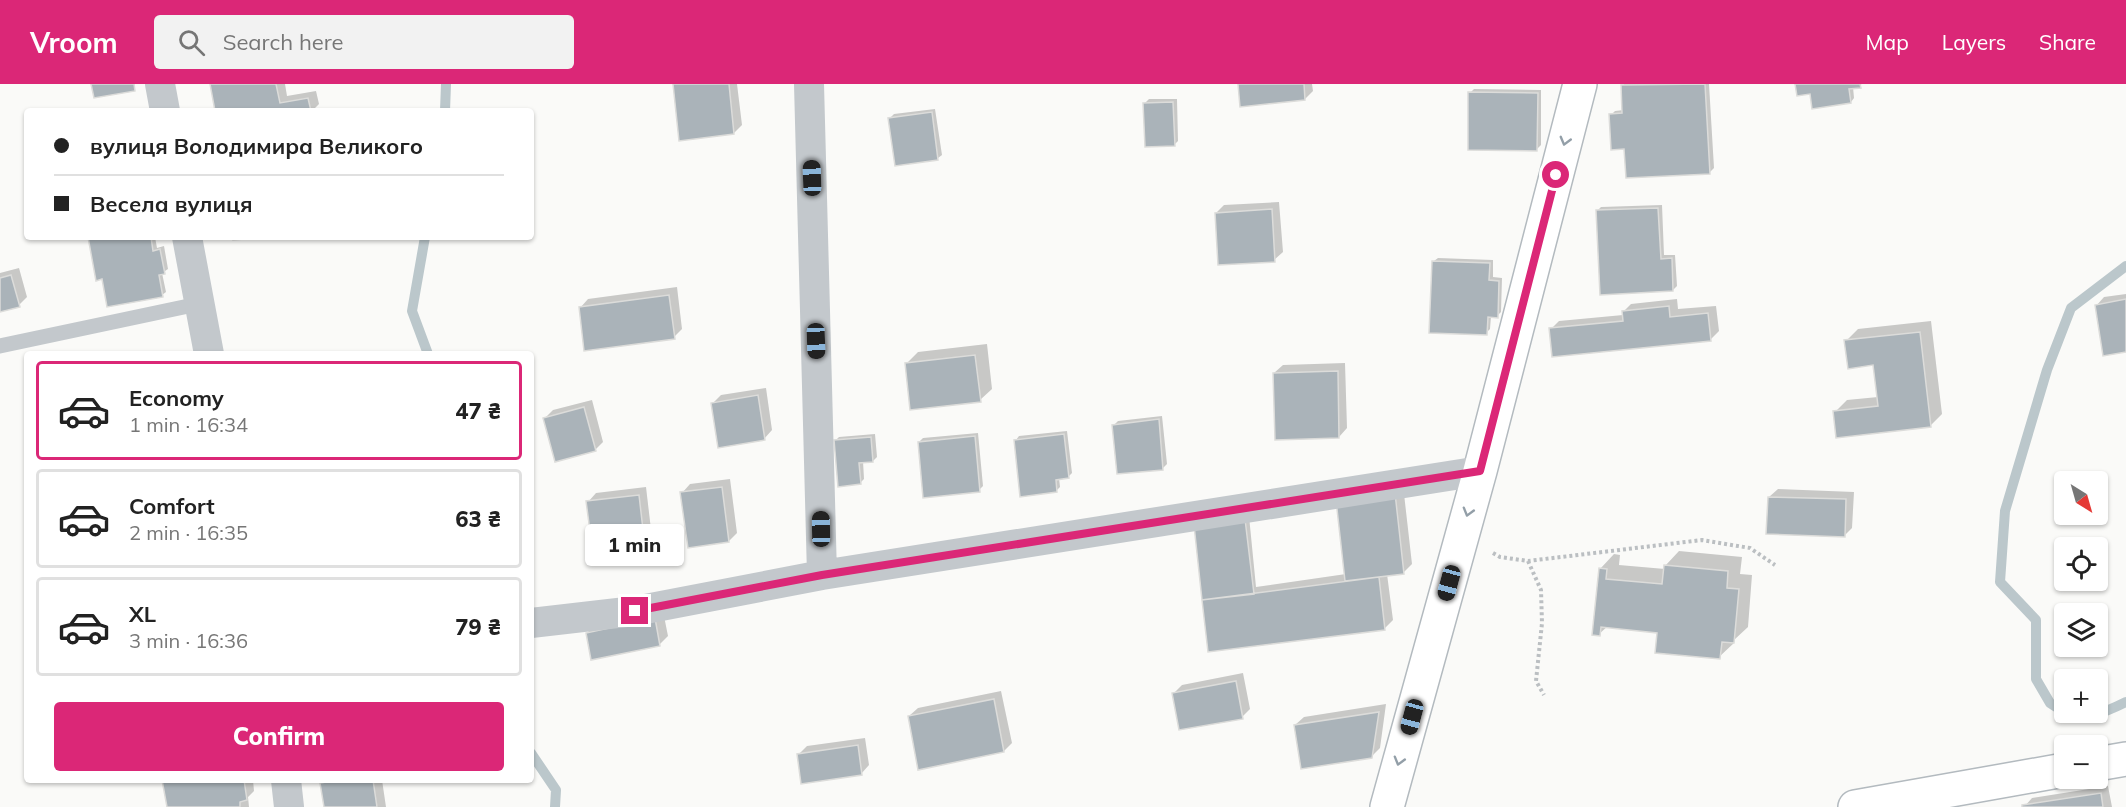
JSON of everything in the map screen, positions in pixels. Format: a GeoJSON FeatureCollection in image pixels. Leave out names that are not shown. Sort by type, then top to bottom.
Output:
{"type":"FeatureCollection","features":[{"type":"Feature","properties":{"kind":"street"},"geometry":{"type":"LineString","coordinates":[[160,84],[164,108]]}},
{"type":"Feature","properties":{"kind":"street"},"geometry":{"type":"LineString","coordinates":[[809,84],[822,575]]}},
{"type":"Feature","properties":{"kind":"street"},"geometry":{"type":"LineString","coordinates":[[1387,807],[1480,471],[1580,84]]}},
{"type":"Feature","properties":{"kind":"street"},"geometry":{"type":"LineString","coordinates":[[187,240],[208,351]]}},
{"type":"Feature","properties":{"kind":"street"},"geometry":{"type":"LineString","coordinates":[[534,623],[635,611],[822,575],[1480,471]]}},
{"type":"Feature","properties":{"kind":"street"},"geometry":{"type":"LineString","coordinates":[[2108,762],[2126,759]]}},
{"type":"Feature","properties":{"kind":"street"},"geometry":{"type":"LineString","coordinates":[[1855,807],[2054,772]]}},
{"type":"Feature","properties":{"kind":"street"},"geometry":{"type":"LineString","coordinates":[[286,783],[289,807]]}},
{"type":"Feature","properties":{"kind":"lane"},"geometry":{"type":"LineString","coordinates":[[0,346],[198,304]]}},
{"type":"Feature","properties":{"kind":"path"},"geometry":{"type":"LineString","coordinates":[[1490,551],[1500,557],[1528,561],[1702,540],[1750,548],[1775,565]]}},
{"type":"Feature","properties":{"kind":"path"},"geometry":{"type":"LineString","coordinates":[[1528,561],[1541,590],[1542,623],[1536,681],[1544,695]]}},
{"type":"Feature","properties":{"kind":"building"},"geometry":{"type":"Polygon","coordinates":[[[91,84],[134,84],[135,91],[94,98],[91,84]]]}},
{"type":"Feature","properties":{"kind":"building"},"geometry":{"type":"Polygon","coordinates":[[[210,84],[276,84],[280,103],[308,98],[310,108],[214,108],[210,84]]]}},
{"type":"Feature","properties":{"kind":"building"},"geometry":{"type":"Polygon","coordinates":[[[673,84],[729,84],[734,134],[679,141],[673,84]]]}},
{"type":"Feature","properties":{"kind":"building"},"geometry":{"type":"Polygon","coordinates":[[[1238,84],[1304,84],[1305,100],[1240,107],[1238,84]]]}},
{"type":"Feature","properties":{"kind":"building"},"geometry":{"type":"Polygon","coordinates":[[[1705,84],[1710,174],[1626,178],[1624,149],[1611,150],[1609,114],[1622,113],[1621,85],[1705,84]]]}},
{"type":"Feature","properties":{"kind":"building"},"geometry":{"type":"Polygon","coordinates":[[[1795,84],[1860,84],[1861,88],[1849,89],[1851,103],[1812,109],[1810,94],[1797,96],[1795,84]]]}},
{"type":"Feature","properties":{"kind":"building"},"geometry":{"type":"Polygon","coordinates":[[[1468,92],[1538,93],[1537,151],[1468,150],[1468,92]]]}},
{"type":"Feature","properties":{"kind":"building"},"geometry":{"type":"Polygon","coordinates":[[[1173,102],[1175,146],[1145,147],[1143,103],[1173,102]]]}},
{"type":"Feature","properties":{"kind":"building"},"geometry":{"type":"Polygon","coordinates":[[[932,112],[938,160],[895,166],[888,118],[932,112]]]}},
{"type":"Feature","properties":{"kind":"building"},"geometry":{"type":"Polygon","coordinates":[[[1658,208],[1661,259],[1672,258],[1673,291],[1600,295],[1596,210],[1658,208]]]}},
{"type":"Feature","properties":{"kind":"building"},"geometry":{"type":"Polygon","coordinates":[[[1272,209],[1275,262],[1218,265],[1215,213],[1272,209]]]}},
{"type":"Feature","properties":{"kind":"building"},"geometry":{"type":"Polygon","coordinates":[[[89,240],[151,240],[153,251],[160,249],[165,274],[159,275],[163,297],[107,307],[102,279],[96,281],[89,240]]]}},
{"type":"Feature","properties":{"kind":"building"},"geometry":{"type":"Polygon","coordinates":[[[1432,261],[1490,263],[1489,280],[1499,281],[1498,318],[1488,317],[1487,335],[1429,333],[1432,261]]]}},
{"type":"Feature","properties":{"kind":"building"},"geometry":{"type":"Polygon","coordinates":[[[11,275],[20,307],[0,312],[0,278],[11,275]]]}},
{"type":"Feature","properties":{"kind":"building"},"geometry":{"type":"Polygon","coordinates":[[[669,295],[675,339],[584,351],[579,307],[669,295]]]}},
{"type":"Feature","properties":{"kind":"building"},"geometry":{"type":"Polygon","coordinates":[[[2126,299],[2126,352],[2103,356],[2095,305],[2126,299]]]}},
{"type":"Feature","properties":{"kind":"building"},"geometry":{"type":"Polygon","coordinates":[[[1669,306],[1670,317],[1708,313],[1711,341],[1552,357],[1549,328],[1623,321],[1622,311],[1669,306]]]}},
{"type":"Feature","properties":{"kind":"building"},"geometry":{"type":"Polygon","coordinates":[[[1920,332],[1931,427],[1836,438],[1833,411],[1878,406],[1873,365],[1848,369],[1844,340],[1920,332]]]}},
{"type":"Feature","properties":{"kind":"building"},"geometry":{"type":"Polygon","coordinates":[[[975,355],[981,402],[910,410],[905,363],[975,355]]]}},
{"type":"Feature","properties":{"kind":"building"},"geometry":{"type":"Polygon","coordinates":[[[1338,371],[1339,438],[1275,440],[1273,373],[1338,371]]]}},
{"type":"Feature","properties":{"kind":"building"},"geometry":{"type":"Polygon","coordinates":[[[758,395],[765,440],[718,448],[711,403],[758,395]]]}},
{"type":"Feature","properties":{"kind":"building"},"geometry":{"type":"Polygon","coordinates":[[[584,407],[596,451],[555,462],[543,418],[584,407]]]}},
{"type":"Feature","properties":{"kind":"building"},"geometry":{"type":"Polygon","coordinates":[[[1159,419],[1163,470],[1117,474],[1112,425],[1159,419]]]}},
{"type":"Feature","properties":{"kind":"building"},"geometry":{"type":"Polygon","coordinates":[[[1064,434],[1069,478],[1056,480],[1057,492],[1020,497],[1014,440],[1064,434]]]}},
{"type":"Feature","properties":{"kind":"building"},"geometry":{"type":"Polygon","coordinates":[[[975,436],[980,492],[923,498],[918,442],[975,436]]]}},
{"type":"Feature","properties":{"kind":"building"},"geometry":{"type":"Polygon","coordinates":[[[871,437],[873,462],[859,463],[861,484],[838,487],[834,440],[871,437]]]}},
{"type":"Feature","properties":{"kind":"building"},"geometry":{"type":"Polygon","coordinates":[[[722,487],[729,542],[688,548],[680,492],[722,487]]]}},
{"type":"Feature","properties":{"kind":"building"},"geometry":{"type":"Polygon","coordinates":[[[1395,493],[1404,574],[1345,581],[1336,500],[1395,493]]]}},
{"type":"Feature","properties":{"kind":"building"},"geometry":{"type":"Polygon","coordinates":[[[639,495],[645,547],[593,554],[586,501],[639,495]]]}},
{"type":"Feature","properties":{"kind":"building"},"geometry":{"type":"Polygon","coordinates":[[[1768,497],[1846,499],[1845,537],[1766,534],[1768,497]]]}},
{"type":"Feature","properties":{"kind":"building"},"geometry":{"type":"Polygon","coordinates":[[[1245,519],[1254,594],[1202,600],[1194,525],[1245,519]]]}},
{"type":"Feature","properties":{"kind":"building"},"geometry":{"type":"Polygon","coordinates":[[[1664,565],[1728,571],[1727,588],[1739,589],[1734,643],[1722,642],[1720,659],[1655,653],[1657,633],[1601,627],[1600,636],[1592,635],[1599,568],[1607,569],[1606,579],[1662,584],[1664,565]]]}},
{"type":"Feature","properties":{"kind":"building"},"geometry":{"type":"Polygon","coordinates":[[[1379,577],[1385,630],[1208,652],[1202,600],[1379,577]]]}},
{"type":"Feature","properties":{"kind":"building"},"geometry":{"type":"Polygon","coordinates":[[[655,618],[660,646],[591,660],[586,633],[655,618]]]}},
{"type":"Feature","properties":{"kind":"building"},"geometry":{"type":"Polygon","coordinates":[[[1236,681],[1243,719],[1179,730],[1172,693],[1236,681]]]}},
{"type":"Feature","properties":{"kind":"building"},"geometry":{"type":"Polygon","coordinates":[[[994,699],[1004,752],[918,770],[908,716],[994,699]]]}},
{"type":"Feature","properties":{"kind":"building"},"geometry":{"type":"Polygon","coordinates":[[[1379,712],[1372,758],[1301,769],[1294,725],[1379,712]]]}},
{"type":"Feature","properties":{"kind":"building"},"geometry":{"type":"Polygon","coordinates":[[[858,745],[862,775],[801,784],[797,754],[858,745]]]}},
{"type":"Feature","properties":{"kind":"building"},"geometry":{"type":"Polygon","coordinates":[[[163,783],[244,783],[247,800],[240,802],[240,807],[167,807],[163,783]]]}},
{"type":"Feature","properties":{"kind":"building"},"geometry":{"type":"Polygon","coordinates":[[[320,783],[373,783],[377,807],[324,807],[320,783]]]}},
{"type":"Feature","properties":{"kind":"building"},"geometry":{"type":"Polygon","coordinates":[[[2101,793],[2103,807],[2022,807],[2022,805],[2101,793]]]}},
{"type":"Feature","properties":{"kind":"waterway"},"geometry":{"type":"LineString","coordinates":[[445,108],[446,84]]}},
{"type":"Feature","properties":{"kind":"waterway"},"geometry":{"type":"LineString","coordinates":[[424,240],[412,311],[427,351]]}},
{"type":"Feature","properties":{"kind":"waterway"},"geometry":{"type":"LineString","coordinates":[[2054,706],[2050,703],[2036,679],[2036,620],[2000,582],[2005,511],[2047,370],[2071,308],[2126,266]]}},
{"type":"Feature","properties":{"kind":"waterway"},"geometry":{"type":"LineString","coordinates":[[2108,710],[2126,702]]}},
{"type":"Feature","properties":{"kind":"waterway"},"geometry":{"type":"LineString","coordinates":[[534,757],[556,790],[555,807]]}},
{"type":"Feature","properties":{"kind":"route"},"geometry":{"type":"LineString","coordinates":[[635,611],[822,575],[1480,471],[1556,175]]}}]}
